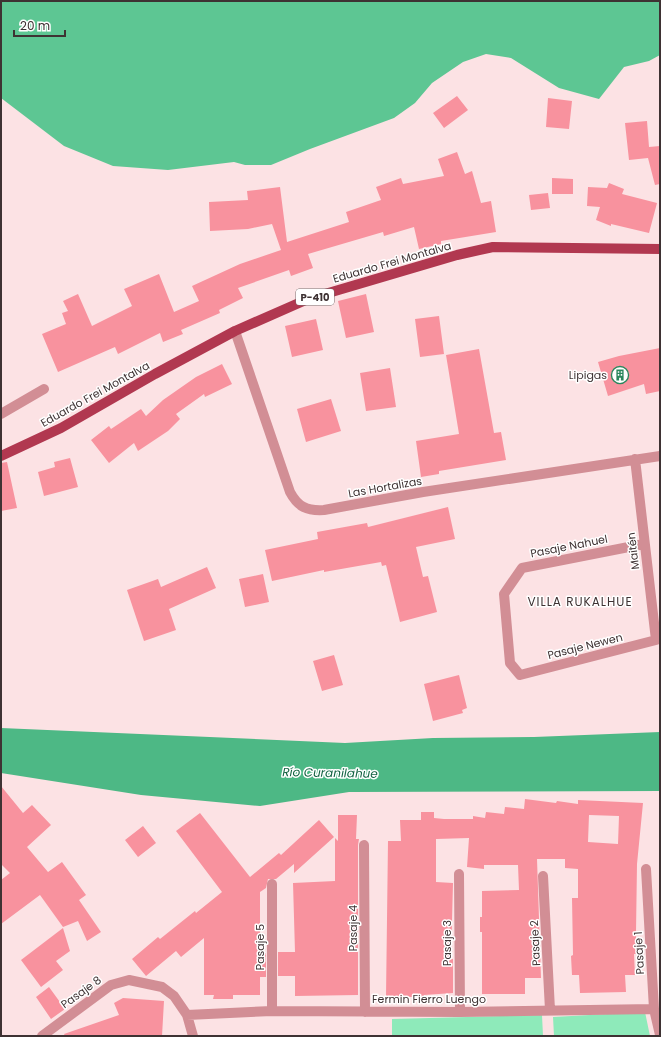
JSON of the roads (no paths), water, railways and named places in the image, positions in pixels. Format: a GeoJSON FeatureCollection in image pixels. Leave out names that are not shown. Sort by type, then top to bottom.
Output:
{"type":"FeatureCollection","features":[{"type":"Feature","properties":{"kind":"main road","name":"Eduardo Frei Montalva"},"geometry":{"type":"LineString","coordinates":[[1,456],[61,428],[235,331],[268,315],[308,299],[457,255],[493,247],[660,249]]}},
{"type":"Feature","properties":{"kind":"street","name":"Las Hortalizas"},"geometry":{"type":"LineString","coordinates":[[235,331],[290,492],[300,506],[307,509],[324,510],[423,492],[660,456]]}},
{"type":"Feature","properties":{"kind":"street"},"geometry":{"type":"LineString","coordinates":[[1,414],[44,389]]}},
{"type":"Feature","properties":{"kind":"street","name":"Maitén"},"geometry":{"type":"LineString","coordinates":[[635,459],[656,640]]}},
{"type":"Feature","properties":{"kind":"street","name":"Pasaje Nahuel"},"geometry":{"type":"LineString","coordinates":[[520,675],[510,663],[504,594],[522,568],[644,544]]}},
{"type":"Feature","properties":{"kind":"street","name":"Pasaje Newen"},"geometry":{"type":"LineString","coordinates":[[520,675],[656,640]]}},
{"type":"Feature","properties":{"kind":"street","name":"Pasaje 4"},"geometry":{"type":"LineString","coordinates":[[364,844],[365,1012]]}},
{"type":"Feature","properties":{"kind":"street","name":"Pasaje 1"},"geometry":{"type":"LineString","coordinates":[[646,869],[654,1009],[660,1035]]}},
{"type":"Feature","properties":{"kind":"street","name":"Pasaje 3"},"geometry":{"type":"LineString","coordinates":[[459,874],[460,1012]]}},
{"type":"Feature","properties":{"kind":"street","name":"Pasaje 2"},"geometry":{"type":"LineString","coordinates":[[544,876],[550,1010]]}},
{"type":"Feature","properties":{"kind":"street","name":"Pasaje 5"},"geometry":{"type":"LineString","coordinates":[[272,884],[272,1011]]}},
{"type":"Feature","properties":{"kind":"street","name":"Pasaje 8"},"geometry":{"type":"LineString","coordinates":[[42,1036],[111,985],[129,980],[162,987],[174,996],[187,1015]]}},
{"type":"Feature","properties":{"kind":"street","name":"Fermin Fierro Luengo"},"geometry":{"type":"LineString","coordinates":[[187,1015],[272,1011],[460,1012],[654,1009]]}},
{"type":"Feature","properties":{"kind":"street"},"geometry":{"type":"LineString","coordinates":[[187,1015],[193,1036]]}},
{"type":"Feature","properties":{"kind":"water","name":"Río Curanilahue"},"geometry":{"type":"Polygon","coordinates":[[[1,728],[345,743],[433,738],[534,737],[660,732],[660,791],[349,792],[260,806],[141,795],[1,773],[1,728]]]}},
{"type":"Feature","properties":{"kind":"place","name":"Lipigas"},"geometry":{"type":"Point","coordinates":[620,375]}},
{"type":"Feature","properties":{"kind":"district","name":"VILLA RUKALHUE"},"geometry":{"type":"Point","coordinates":[580,602]}}]}
